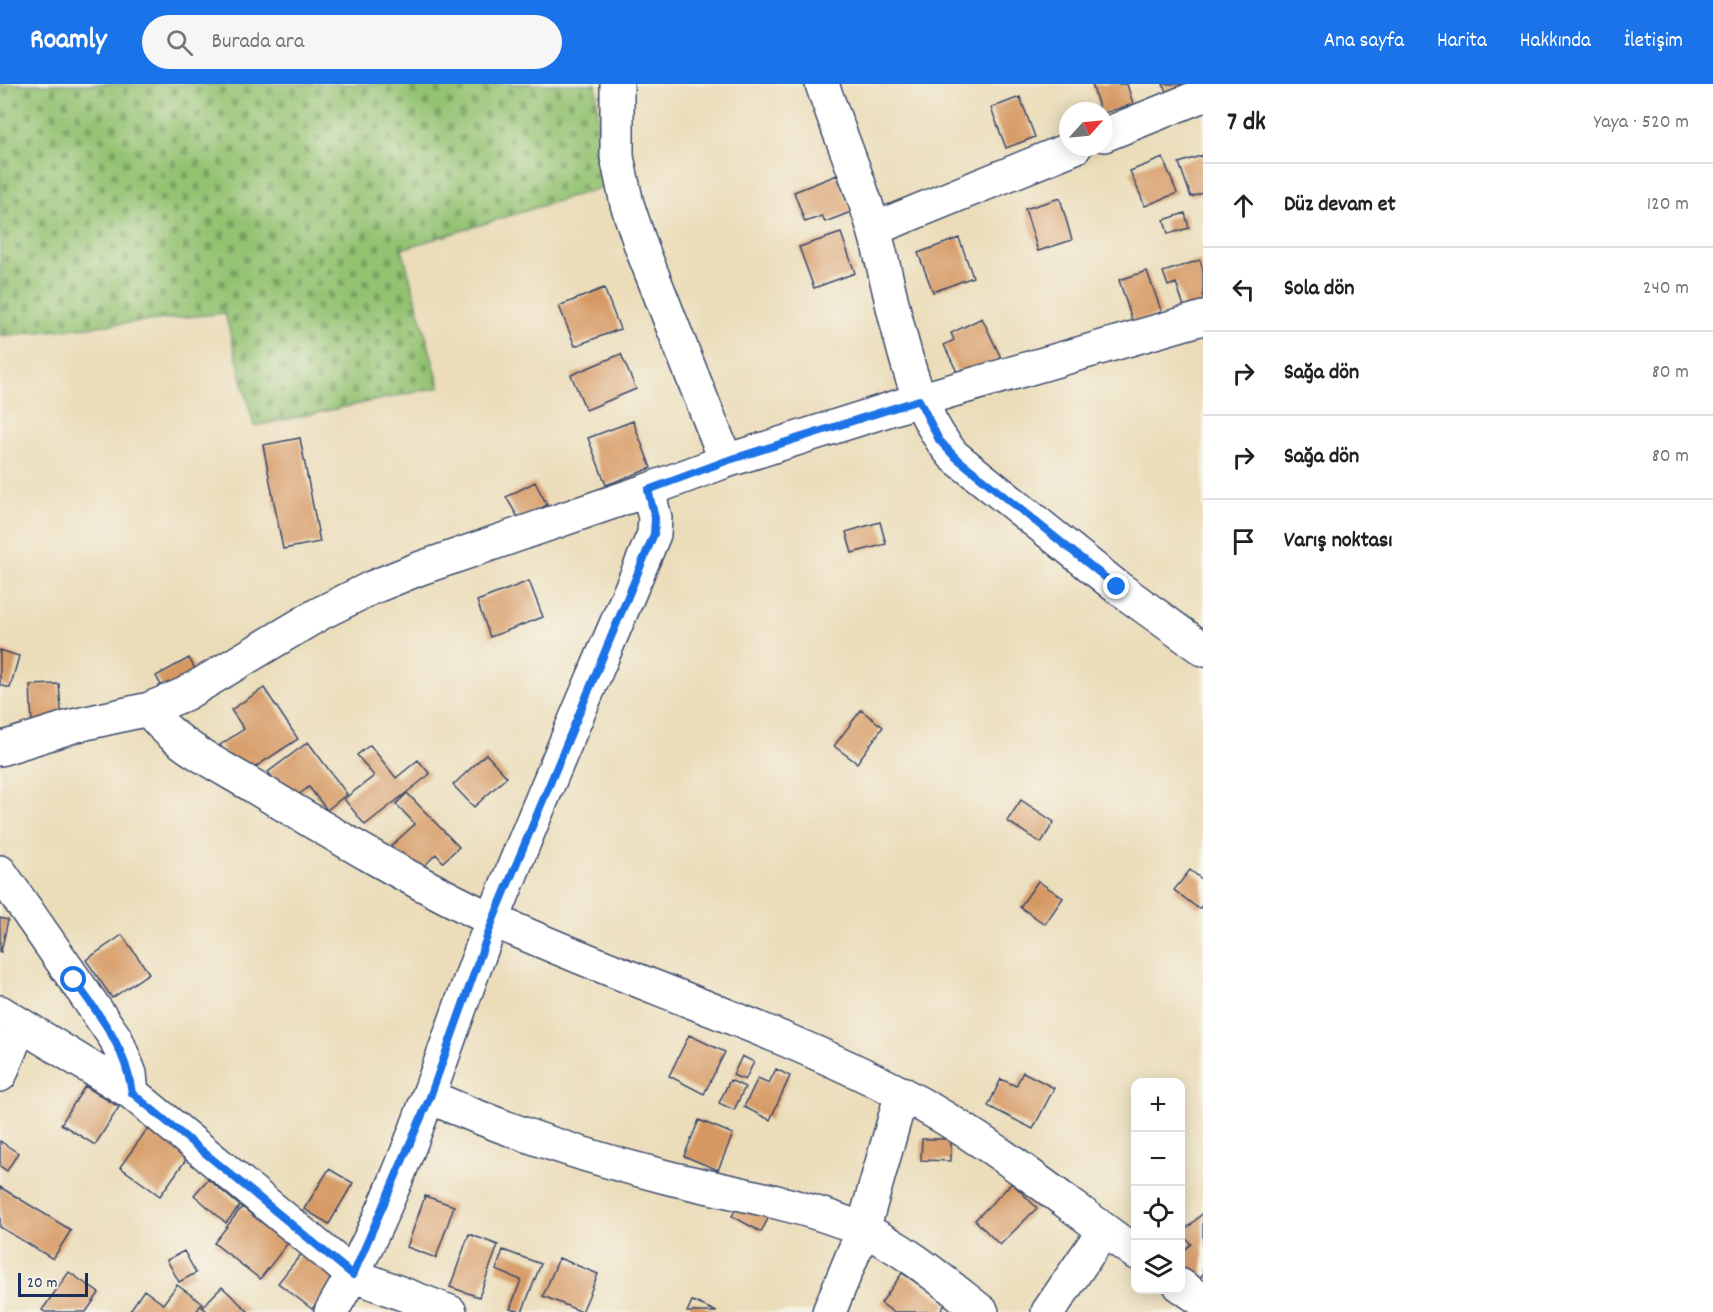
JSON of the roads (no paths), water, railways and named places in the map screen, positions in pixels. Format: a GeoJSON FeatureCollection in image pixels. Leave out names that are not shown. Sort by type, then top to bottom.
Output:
{"type":"FeatureCollection","features":[{"type":"Feature","properties":{"kind":"street"},"geometry":{"type":"LineString","coordinates":[[822,84],[874,229],[919,400],[934,431],[954,456],[1117,587],[1203,649]]}},
{"type":"Feature","properties":{"kind":"street"},"geometry":{"type":"LineString","coordinates":[[626,87],[617,157],[627,204],[642,249],[726,461]]}},
{"type":"Feature","properties":{"kind":"street"},"geometry":{"type":"LineString","coordinates":[[1113,131],[1203,95]]}},
{"type":"Feature","properties":{"kind":"street"},"geometry":{"type":"LineString","coordinates":[[874,229],[1059,154]]}},
{"type":"Feature","properties":{"kind":"street"},"geometry":{"type":"LineString","coordinates":[[0,749],[73,726],[149,709],[219,675],[319,614],[371,588],[575,513],[648,490],[726,461],[919,400],[1203,318]]}},
{"type":"Feature","properties":{"kind":"street"},"geometry":{"type":"LineString","coordinates":[[331,1312],[353,1275],[430,1097],[493,920],[654,534],[655,518],[648,490]]}},
{"type":"Feature","properties":{"kind":"street"},"geometry":{"type":"LineString","coordinates":[[149,709],[164,731],[296,812],[428,888],[493,920],[823,1056],[902,1094],[981,1142],[1131,1249]]}},
{"type":"Feature","properties":{"kind":"street"},"geometry":{"type":"LineString","coordinates":[[0,872],[116,1039],[127,1065],[132,1093]]}},
{"type":"Feature","properties":{"kind":"street"},"geometry":{"type":"LineString","coordinates":[[0,1075],[10,1019],[132,1093],[353,1275],[450,1312]]}},
{"type":"Feature","properties":{"kind":"street"},"geometry":{"type":"LineString","coordinates":[[829,1312],[863,1230],[902,1094]]}},
{"type":"Feature","properties":{"kind":"street"},"geometry":{"type":"LineString","coordinates":[[430,1097],[491,1124],[662,1176],[799,1209],[863,1230],[926,1268],[982,1312]]}},
{"type":"Feature","properties":{"kind":"street"},"geometry":{"type":"LineString","coordinates":[[1048,1312],[1104,1230]]}},
{"type":"Feature","properties":{"kind":"street"},"geometry":{"type":"LineString","coordinates":[[1185,1288],[1203,1301]]}}]}
